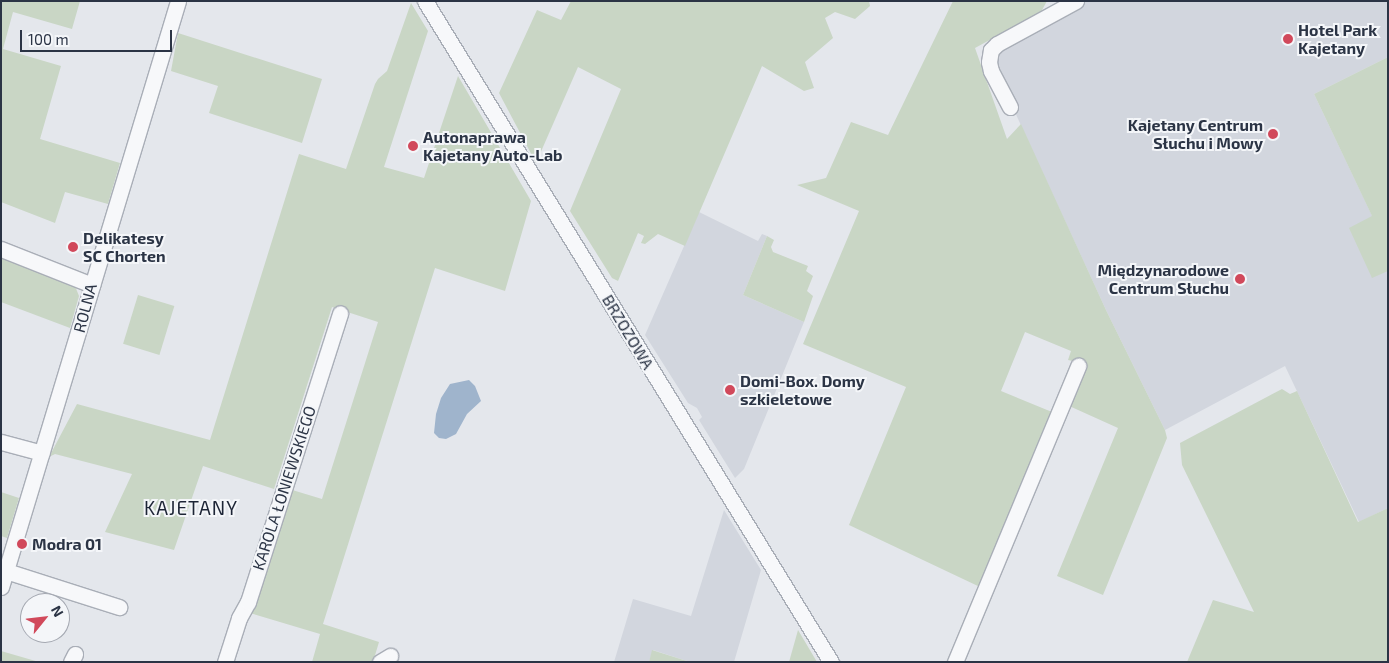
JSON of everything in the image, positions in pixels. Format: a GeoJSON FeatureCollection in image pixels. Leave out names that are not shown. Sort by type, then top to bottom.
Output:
{"type":"FeatureCollection","features":[{"type":"Feature","properties":{"kind":"street","name":"ROLNA"},"geometry":{"type":"LineString","coordinates":[[1,587],[178,1]]}},
{"type":"Feature","properties":{"kind":"street","name":"BRZOZOWA"},"geometry":{"type":"LineString","coordinates":[[425,1],[831,662]]}},
{"type":"Feature","properties":{"kind":"street"},"geometry":{"type":"LineString","coordinates":[[1010,108],[989,67],[991,50],[997,44],[1076,1]]}},
{"type":"Feature","properties":{"kind":"street"},"geometry":{"type":"LineString","coordinates":[[1,249],[92,284]]}},
{"type":"Feature","properties":{"kind":"street","name":"KAROLA ŁONIEWSKIEGO"},"geometry":{"type":"LineString","coordinates":[[225,662],[240,618],[248,602],[340,313]]}},
{"type":"Feature","properties":{"kind":"street"},"geometry":{"type":"LineString","coordinates":[[956,662],[1078,366]]}},
{"type":"Feature","properties":{"kind":"street"},"geometry":{"type":"LineString","coordinates":[[1,442],[42,453]]}},
{"type":"Feature","properties":{"kind":"street"},"geometry":{"type":"LineString","coordinates":[[6,571],[119,607]]}},
{"type":"Feature","properties":{"kind":"shaded area","name":"Międzynarodowe Centrum Słuchu"},"geometry":{"type":"Polygon","coordinates":[[[1079,1],[1388,1],[1388,57],[1314,94],[1388,249],[1388,508],[1359,522],[1285,366],[1165,430],[1106,310],[984,45],[1079,1]]]}},
{"type":"Feature","properties":{"kind":"shaded area"},"geometry":{"type":"Polygon","coordinates":[[[699,212],[758,241],[762,234],[767,236],[743,295],[804,322],[744,469],[735,478],[699,420],[702,417],[697,408],[688,403],[645,335],[699,212]]]}},
{"type":"Feature","properties":{"kind":"shaded area"},"geometry":{"type":"Polygon","coordinates":[[[724,510],[761,570],[734,662],[690,662],[653,650],[649,662],[614,662],[633,599],[691,616],[724,510]]]}},
{"type":"Feature","properties":{"kind":"green space"},"geometry":{"type":"Polygon","coordinates":[[[1,1],[80,1],[72,29],[13,12],[3,49],[61,66],[40,139],[120,163],[108,204],[65,192],[55,223],[1,202],[1,1]]]}},
{"type":"Feature","properties":{"kind":"green space"},"geometry":{"type":"Polygon","coordinates":[[[571,1],[869,1],[870,6],[855,19],[835,12],[825,18],[833,38],[805,62],[814,88],[804,91],[762,66],[685,246],[658,234],[645,244],[641,243],[644,236],[638,233],[618,281],[612,278],[570,211],[621,89],[578,67],[536,163],[499,93],[537,10],[561,20],[571,1]]]}},
{"type":"Feature","properties":{"kind":"green space"},"geometry":{"type":"Polygon","coordinates":[[[953,1],[1047,1],[1041,12],[975,48],[1007,139],[1021,124],[1106,310],[1165,430],[1167,438],[1103,595],[1057,576],[1118,428],[1067,405],[1082,363],[1068,360],[1071,351],[1025,332],[1001,391],[1052,412],[980,587],[849,525],[906,387],[803,344],[859,211],[797,185],[826,178],[851,122],[888,135],[953,1]]]}},
{"type":"Feature","properties":{"kind":"green space"},"geometry":{"type":"Polygon","coordinates":[[[411,3],[428,31],[384,167],[424,178],[458,76],[531,201],[505,291],[435,268],[323,624],[379,642],[373,662],[312,662],[320,634],[250,613],[289,489],[322,499],[378,322],[332,307],[274,489],[203,466],[174,550],[105,532],[132,474],[55,454],[49,457],[77,404],[210,440],[299,154],[346,169],[375,84],[387,71],[411,3]]]}},
{"type":"Feature","properties":{"kind":"green space"},"geometry":{"type":"Polygon","coordinates":[[[178,33],[322,79],[302,143],[209,113],[218,86],[171,71],[178,33]]]}},
{"type":"Feature","properties":{"kind":"green space"},"geometry":{"type":"Polygon","coordinates":[[[1388,57],[1388,271],[1372,278],[1349,228],[1372,216],[1314,94],[1388,57]]]}},
{"type":"Feature","properties":{"kind":"green space"},"geometry":{"type":"Polygon","coordinates":[[[767,236],[774,240],[771,247],[773,252],[808,266],[806,271],[813,276],[807,291],[813,296],[804,322],[743,295],[767,236]]]}},
{"type":"Feature","properties":{"kind":"green space"},"geometry":{"type":"Polygon","coordinates":[[[1,257],[75,286],[79,296],[70,328],[1,302],[1,257]]]}},
{"type":"Feature","properties":{"kind":"green space"},"geometry":{"type":"Polygon","coordinates":[[[138,295],[174,306],[159,355],[123,344],[138,295]]]}},
{"type":"Feature","properties":{"kind":"green space"},"geometry":{"type":"Polygon","coordinates":[[[1282,389],[1290,394],[1297,391],[1358,522],[1388,508],[1388,662],[1187,662],[1213,600],[1254,612],[1182,465],[1180,443],[1282,389]]]}},
{"type":"Feature","properties":{"kind":"green space"},"geometry":{"type":"Polygon","coordinates":[[[1,492],[19,498],[7,538],[1,536],[1,492]]]}},
{"type":"Feature","properties":{"kind":"green space"},"geometry":{"type":"Polygon","coordinates":[[[798,630],[817,662],[789,662],[798,630]]]}},
{"type":"Feature","properties":{"kind":"green space"},"geometry":{"type":"Polygon","coordinates":[[[652,650],[690,662],[649,662],[652,650]]]}},
{"type":"Feature","properties":{"kind":"green space"},"geometry":{"type":"Polygon","coordinates":[[[1,651],[39,662],[1,662],[1,651]]]}},
{"type":"Feature","properties":{"kind":"water"},"geometry":{"type":"Polygon","coordinates":[[[469,380],[475,386],[481,401],[467,414],[456,434],[446,439],[439,438],[434,433],[436,414],[441,398],[450,384],[469,380]]]}},
{"type":"Feature","properties":{"kind":"place","name":"Hotel Park Kajetany"},"geometry":{"type":"Point","coordinates":[1288,39]}},
{"type":"Feature","properties":{"kind":"place","name":"Kajetany Centrum Słuchu i Mowy"},"geometry":{"type":"Point","coordinates":[1273,134]}},
{"type":"Feature","properties":{"kind":"place","name":"Autonaprawa Kajetany Auto-Lab"},"geometry":{"type":"Point","coordinates":[413,146]}},
{"type":"Feature","properties":{"kind":"place","name":"Delikatesy SC Chorten"},"geometry":{"type":"Point","coordinates":[73,247]}},
{"type":"Feature","properties":{"kind":"place","name":"Międzynarodowe Centrum Słuchu"},"geometry":{"type":"Point","coordinates":[1240,279]}},
{"type":"Feature","properties":{"kind":"place","name":"Domi-Box. Domy szkieletowe"},"geometry":{"type":"Point","coordinates":[730,390]}},
{"type":"Feature","properties":{"kind":"place","name":"Modra 01"},"geometry":{"type":"Point","coordinates":[22,544]}},
{"type":"Feature","properties":{"kind":"district","name":"KAJETANY"},"geometry":{"type":"Point","coordinates":[191,508]}}]}
